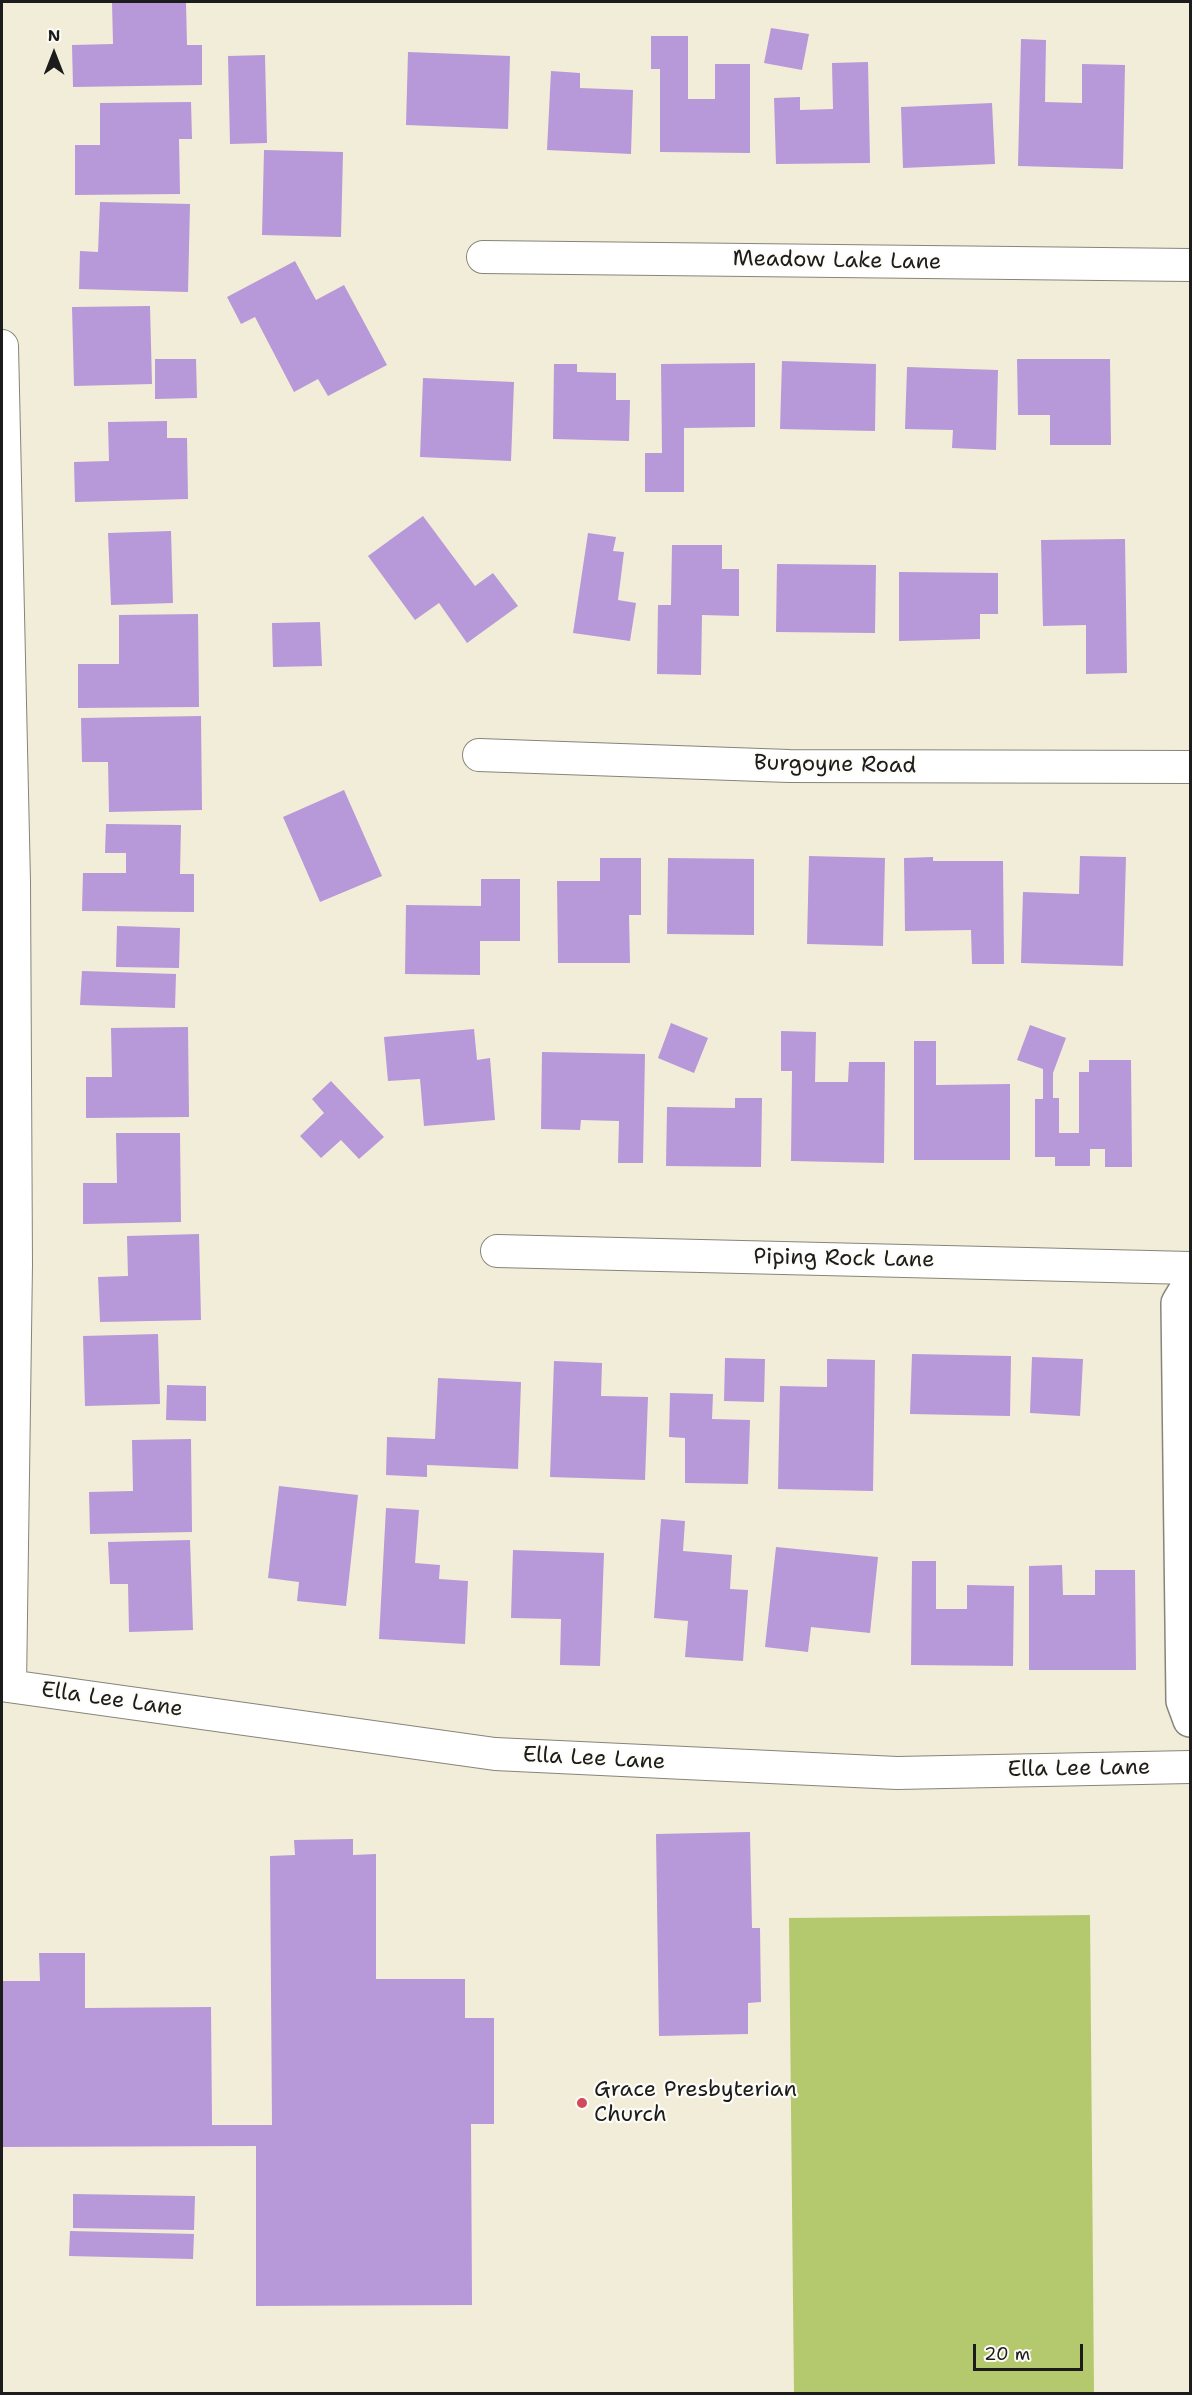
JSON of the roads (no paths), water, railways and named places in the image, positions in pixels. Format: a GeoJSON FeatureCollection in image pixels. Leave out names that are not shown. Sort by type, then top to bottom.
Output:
{"type":"FeatureCollection","features":[{"type":"Feature","properties":{"kind":"street","name":"Meadow Lake Lane"},"geometry":{"type":"LineString","coordinates":[[483,256],[1191,265]]}},
{"type":"Feature","properties":{"kind":"street"},"geometry":{"type":"LineString","coordinates":[[2,346],[8,882],[9,1264],[6,1686]]}},
{"type":"Feature","properties":{"kind":"street","name":"Burgoyne Road"},"geometry":{"type":"LineString","coordinates":[[479,755],[789,766],[1191,767]]}},
{"type":"Feature","properties":{"kind":"street","name":"Piping Rock Lane"},"geometry":{"type":"LineString","coordinates":[[497,1251],[1191,1268]]}},
{"type":"Feature","properties":{"kind":"street"},"geometry":{"type":"LineString","coordinates":[[1191,1283],[1178,1303],[1183,1701],[1191,1720]]}},
{"type":"Feature","properties":{"kind":"street","name":"Ella Lee Lane"},"geometry":{"type":"LineString","coordinates":[[6,1686],[495,1754],[897,1773],[1191,1767]]}},
{"type":"Feature","properties":{"kind":"place","name":"Grace Presbyterian Church"},"geometry":{"type":"Point","coordinates":[582,2103]}}]}
